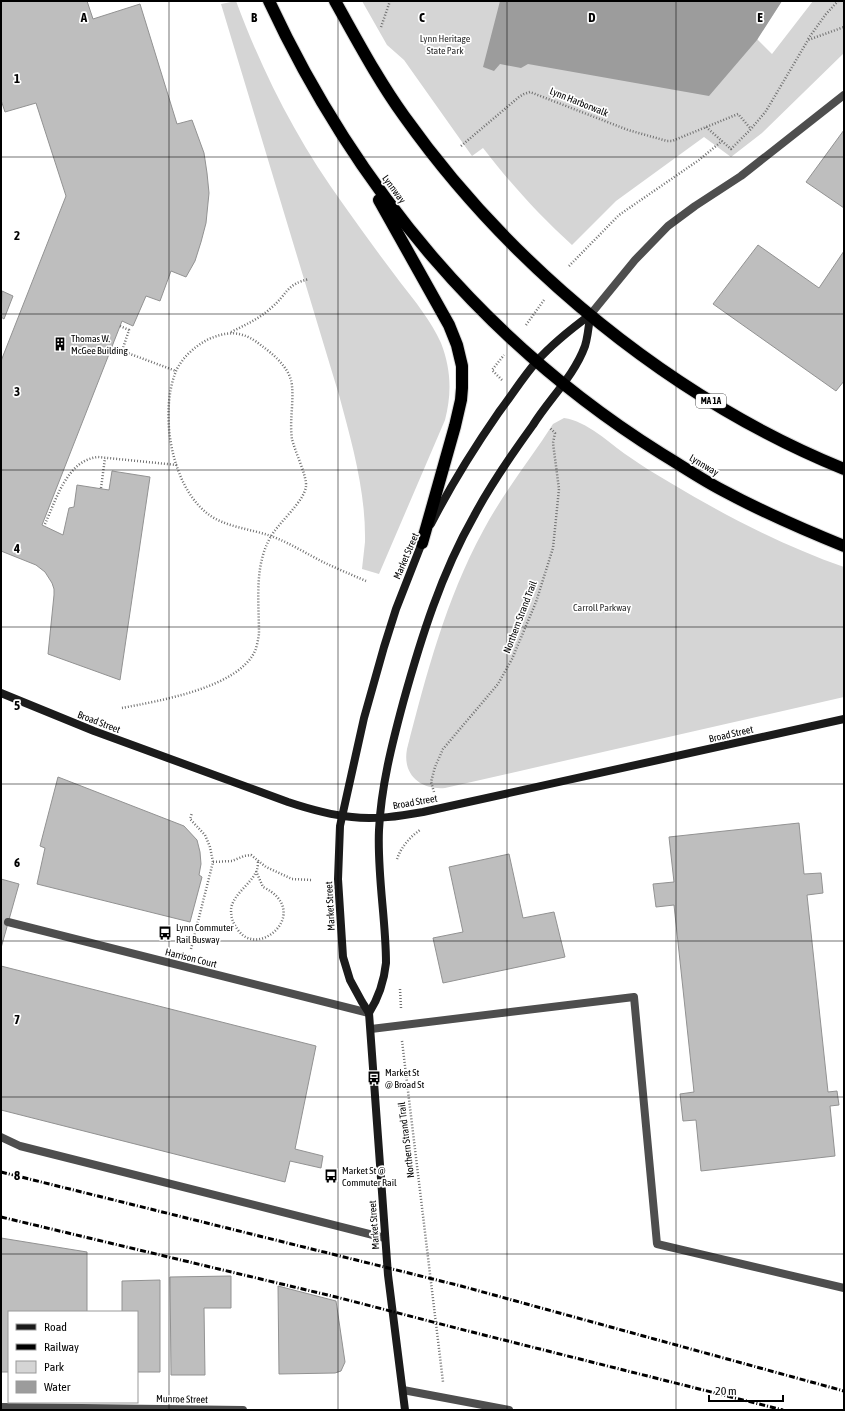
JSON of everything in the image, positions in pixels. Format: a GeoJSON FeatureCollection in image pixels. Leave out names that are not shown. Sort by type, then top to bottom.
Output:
{"type":"FeatureCollection","features":[{"type":"Feature","properties":{"kind":"highway","name":"Lynnway"},"geometry":{"type":"LineString","coordinates":[[269,1],[306,73],[340,131],[376,184],[414,235],[468,297],[513,341],[564,384],[641,441],[720,489],[796,526],[844,546]]}},
{"type":"Feature","properties":{"kind":"highway"},"geometry":{"type":"LineString","coordinates":[[335,1],[378,77],[432,154],[493,224],[555,285],[590,315]]}},
{"type":"Feature","properties":{"kind":"highway"},"geometry":{"type":"LineString","coordinates":[[340,131],[449,325],[462,366],[462,388],[459,412],[422,543]]}},
{"type":"Feature","properties":{"kind":"highway","name":"MA 1A"},"geometry":{"type":"LineString","coordinates":[[590,315],[648,359],[716,404],[774,436],[844,469]]}},
{"type":"Feature","properties":{"kind":"main road"},"geometry":{"type":"LineString","coordinates":[[537,362],[559,339],[590,315]]}},
{"type":"Feature","properties":{"kind":"main road"},"geometry":{"type":"LineString","coordinates":[[369,1013],[378,998],[386,963],[380,867],[380,817],[391,754],[422,635],[448,567],[474,516],[496,479],[538,417],[564,384],[579,359],[585,345],[590,315]]}},
{"type":"Feature","properties":{"kind":"main road","name":"Market Street"},"geometry":{"type":"LineString","coordinates":[[405,1410],[385,1238],[371,1029],[369,1013],[350,980],[343,957],[338,872],[339,838],[342,816],[368,702],[390,628],[404,587],[422,543],[459,474],[480,440],[537,362]]}},
{"type":"Feature","properties":{"kind":"main road","name":"Broad Street"},"geometry":{"type":"LineString","coordinates":[[1,693],[94,731],[288,802],[321,812],[361,818],[423,812],[844,719]]}},
{"type":"Feature","properties":{"kind":"street"},"geometry":{"type":"LineString","coordinates":[[590,315],[635,260],[668,226],[695,206],[741,176],[844,95]]}},
{"type":"Feature","properties":{"kind":"street","name":"Harrison Court"},"geometry":{"type":"LineString","coordinates":[[8,922],[369,1013]]}},
{"type":"Feature","properties":{"kind":"street"},"geometry":{"type":"LineString","coordinates":[[371,1029],[634,997],[657,1244],[844,1288]]}},
{"type":"Feature","properties":{"kind":"street"},"geometry":{"type":"LineString","coordinates":[[1,1137],[20,1146],[385,1238]]}},
{"type":"Feature","properties":{"kind":"street"},"geometry":{"type":"LineString","coordinates":[[403,1390],[509,1410]]}},
{"type":"Feature","properties":{"kind":"street","name":"Munroe Street"},"geometry":{"type":"LineString","coordinates":[[1,1408],[242,1410]]}},
{"type":"Feature","properties":{"kind":"path"},"geometry":{"type":"LineString","coordinates":[[381,26],[390,1]]}},
{"type":"Feature","properties":{"kind":"path"},"geometry":{"type":"LineString","coordinates":[[706,127],[732,149],[766,111],[808,40],[826,14],[838,1]]}},
{"type":"Feature","properties":{"kind":"path"},"geometry":{"type":"LineString","coordinates":[[808,40],[844,27]]}},
{"type":"Feature","properties":{"kind":"path","name":"Lynn Harborwalk"},"geometry":{"type":"LineString","coordinates":[[461,146],[519,97],[530,92],[616,126],[662,140],[672,141],[738,114],[751,129]]}},
{"type":"Feature","properties":{"kind":"path"},"geometry":{"type":"LineString","coordinates":[[569,266],[618,215],[699,160],[722,141]]}},
{"type":"Feature","properties":{"kind":"path"},"geometry":{"type":"LineString","coordinates":[[309,279],[294,284],[276,304],[264,314],[230,332],[210,338],[186,356],[176,371],[168,409],[176,465],[190,493],[202,509],[209,515],[227,523],[271,536],[297,547],[326,563],[366,580]]}},
{"type":"Feature","properties":{"kind":"path"},"geometry":{"type":"LineString","coordinates":[[492,370],[555,285]]}},
{"type":"Feature","properties":{"kind":"path"},"geometry":{"type":"LineString","coordinates":[[120,326],[129,330],[122,350],[176,371]]}},
{"type":"Feature","properties":{"kind":"path"},"geometry":{"type":"LineString","coordinates":[[122,708],[177,697],[207,687],[229,676],[250,659],[258,644],[259,568],[262,556],[271,536],[304,493],[306,486],[305,478],[292,440],[290,418],[292,388],[289,374],[266,348],[248,337],[230,332]]}},
{"type":"Feature","properties":{"kind":"path","name":"Northern Strand Trail"},"geometry":{"type":"LineString","coordinates":[[431,782],[435,767],[443,749],[498,684],[512,660],[536,602],[553,548],[559,489],[553,443],[555,433]]}},
{"type":"Feature","properties":{"kind":"path"},"geometry":{"type":"LineString","coordinates":[[45,524],[65,481],[82,462],[93,457],[176,465]]}},
{"type":"Feature","properties":{"kind":"path"},"geometry":{"type":"LineString","coordinates":[[101,488],[105,458]]}},
{"type":"Feature","properties":{"kind":"path"},"geometry":{"type":"LineString","coordinates":[[191,949],[213,862],[210,847],[205,835],[190,819],[192,813]]}},
{"type":"Feature","properties":{"kind":"path"},"geometry":{"type":"LineString","coordinates":[[396,862],[408,840],[419,830],[425,827]]}},
{"type":"Feature","properties":{"kind":"path"},"geometry":{"type":"LineString","coordinates":[[213,862],[232,861],[251,855],[266,867],[292,880],[312,880]]}},
{"type":"Feature","properties":{"kind":"path"},"geometry":{"type":"LineString","coordinates":[[256,871],[263,887],[272,891],[281,901],[284,914],[281,924],[275,931],[267,938],[258,939],[248,938],[240,932],[232,922],[231,909],[236,897],[243,890],[256,871],[258,860]]}},
{"type":"Feature","properties":{"kind":"path","name":"Northern Strand Trail"},"geometry":{"type":"LineString","coordinates":[[400,987],[403,1050],[445,1398]]}},
{"type":"Feature","properties":{"kind":"green space"},"geometry":{"type":"Polygon","coordinates":[[[236,1],[258,55],[296,132],[343,204],[428,319],[441,343],[447,362],[449,372],[449,400],[445,420],[379,574],[362,569],[365,542],[365,523],[361,486],[349,431],[221,4],[236,1]]]}},
{"type":"Feature","properties":{"kind":"green space","name":"Lynn Heritage State Park"},"geometry":{"type":"Polygon","coordinates":[[[362,1],[782,1],[757,39],[772,54],[813,1],[844,1],[844,53],[762,133],[731,157],[704,137],[616,201],[572,245],[525,198],[483,148],[472,156],[404,60],[387,45],[362,1]]]}},
{"type":"Feature","properties":{"kind":"green space","name":"Carroll Parkway"},"geometry":{"type":"Polygon","coordinates":[[[564,418],[581,423],[598,433],[653,473],[732,518],[776,540],[844,567],[844,697],[445,788],[428,786],[415,779],[407,766],[407,749],[438,638],[458,583],[483,531],[499,503],[553,424],[564,418]]]}},
{"type":"Feature","properties":{"kind":"water"},"geometry":{"type":"Polygon","coordinates":[[[500,1],[782,1],[757,40],[709,96],[528,64],[521,68],[500,64],[494,71],[483,67],[500,1]]]}},
{"type":"Feature","properties":{"kind":"building","name":"Thomas W. McGee Building"},"geometry":{"type":"Polygon","coordinates":[[[1,1],[87,1],[93,19],[140,4],[177,124],[192,120],[204,153],[209,193],[206,223],[195,261],[186,277],[171,271],[160,301],[146,296],[133,326],[122,321],[42,525],[63,535],[69,508],[74,507],[77,485],[109,490],[112,471],[150,477],[120,680],[48,654],[54,595],[52,583],[45,572],[36,565],[1,551],[1,361],[66,196],[36,103],[5,112],[1,100],[1,1]]]}},
{"type":"Feature","properties":{"kind":"building"},"geometry":{"type":"Polygon","coordinates":[[[844,130],[844,208],[806,182],[844,130]]]}},
{"type":"Feature","properties":{"kind":"building"},"geometry":{"type":"Polygon","coordinates":[[[758,245],[819,288],[844,251],[844,381],[836,391],[713,304],[758,245]]]}},
{"type":"Feature","properties":{"kind":"building"},"geometry":{"type":"Polygon","coordinates":[[[2,291],[13,296],[4,319],[1,317],[2,291]]]}},
{"type":"Feature","properties":{"kind":"building"},"geometry":{"type":"Polygon","coordinates":[[[58,777],[184,826],[197,840],[201,864],[199,875],[202,877],[190,922],[37,884],[45,848],[40,846],[58,777]]]}},
{"type":"Feature","properties":{"kind":"building"},"geometry":{"type":"Polygon","coordinates":[[[799,823],[804,874],[821,873],[823,893],[807,895],[828,1092],[837,1091],[839,1105],[830,1106],[835,1156],[701,1171],[696,1120],[683,1121],[680,1094],[694,1092],[674,905],[656,907],[653,884],[674,882],[669,837],[799,823]]]}},
{"type":"Feature","properties":{"kind":"building"},"geometry":{"type":"Polygon","coordinates":[[[509,854],[523,918],[554,912],[565,957],[443,983],[433,938],[463,932],[449,867],[509,854]]]}},
{"type":"Feature","properties":{"kind":"building"},"geometry":{"type":"Polygon","coordinates":[[[1,879],[19,884],[1,948],[1,879]]]}},
{"type":"Feature","properties":{"kind":"building"},"geometry":{"type":"Polygon","coordinates":[[[1,966],[316,1046],[295,1149],[323,1156],[321,1168],[290,1161],[285,1182],[1,1110],[1,966]]]}},
{"type":"Feature","properties":{"kind":"building"},"geometry":{"type":"Polygon","coordinates":[[[1,1238],[87,1252],[87,1311],[8,1311],[8,1372],[1,1372],[1,1238]]]}},
{"type":"Feature","properties":{"kind":"building"},"geometry":{"type":"Polygon","coordinates":[[[231,1276],[231,1308],[204,1308],[205,1375],[171,1375],[170,1277],[231,1276]]]}},
{"type":"Feature","properties":{"kind":"building"},"geometry":{"type":"Polygon","coordinates":[[[160,1280],[160,1372],[138,1372],[138,1311],[122,1311],[122,1281],[160,1280]]]}},
{"type":"Feature","properties":{"kind":"building"},"geometry":{"type":"Polygon","coordinates":[[[278,1286],[336,1301],[345,1362],[341,1371],[335,1373],[279,1374],[278,1286]]]}},
{"type":"Feature","properties":{"kind":"railway"},"geometry":{"type":"LineString","coordinates":[[1,1172],[461,1286],[844,1391]]}},
{"type":"Feature","properties":{"kind":"railway"},"geometry":{"type":"LineString","coordinates":[[1,1217],[336,1297],[783,1410]]}},
{"type":"Feature","properties":{"kind":"place","name":"Thomas W. McGee Building"},"geometry":{"type":"Point","coordinates":[60,344]}},
{"type":"Feature","properties":{"kind":"place","name":"Lynn Commuter Rail Busway"},"geometry":{"type":"Point","coordinates":[165,933]}},
{"type":"Feature","properties":{"kind":"place","name":"Market St @ Broad St"},"geometry":{"type":"Point","coordinates":[374,1078]}},
{"type":"Feature","properties":{"kind":"place","name":"Market St @ Commuter Rail"},"geometry":{"type":"Point","coordinates":[331,1176]}}]}
